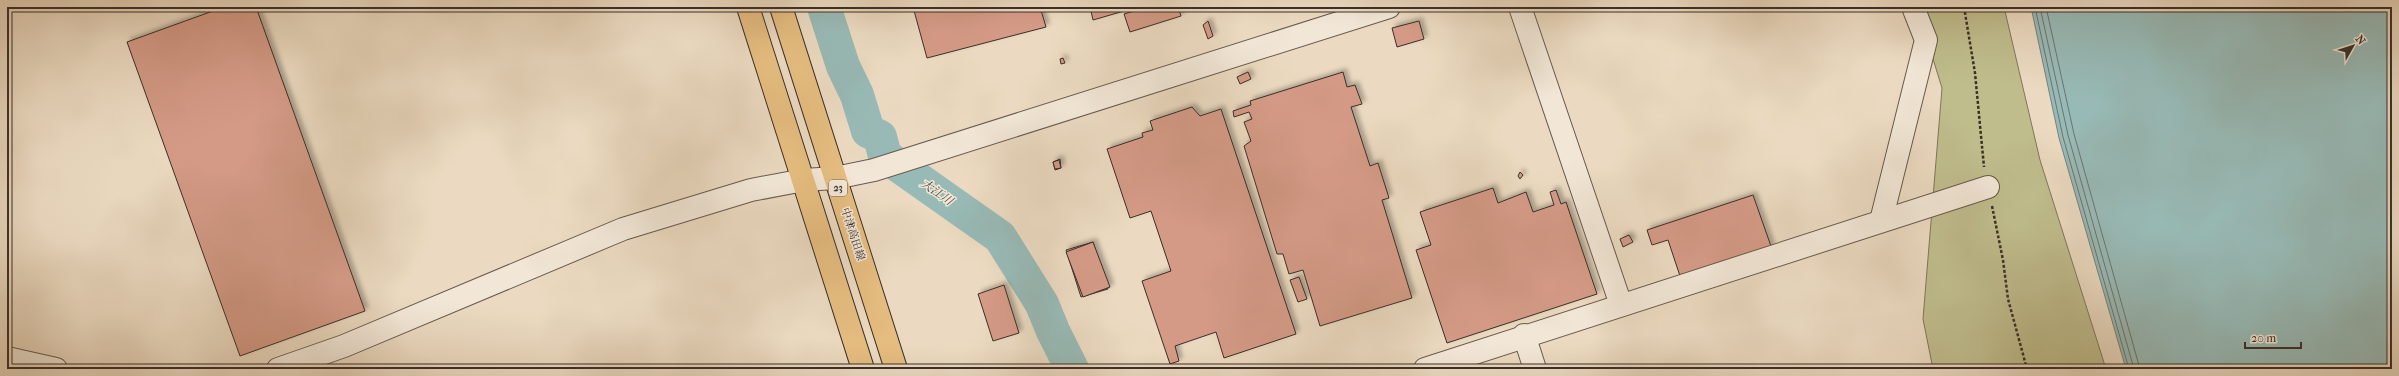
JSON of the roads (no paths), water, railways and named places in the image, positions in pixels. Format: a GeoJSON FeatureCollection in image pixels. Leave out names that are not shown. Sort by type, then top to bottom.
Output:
{"type":"FeatureCollection","features":[{"type":"Feature","properties":{"kind":"main road"},"geometry":{"type":"LineString","coordinates":[[748,7],[864,369]]}},
{"type":"Feature","properties":{"kind":"main road","name":"中津高田線"},"geometry":{"type":"LineString","coordinates":[[780,7],[896,369]]}},
{"type":"Feature","properties":{"kind":"street"},"geometry":{"type":"LineString","coordinates":[[278,369],[344,346],[622,229],[751,190],[804,180],[835,178],[874,170],[1389,7]]}},
{"type":"Feature","properties":{"kind":"street"},"geometry":{"type":"LineString","coordinates":[[1520,7],[1621,305]]}},
{"type":"Feature","properties":{"kind":"street"},"geometry":{"type":"LineString","coordinates":[[1881,221],[1926,40],[1913,7]]}},
{"type":"Feature","properties":{"kind":"street"},"geometry":{"type":"LineString","coordinates":[[1425,369],[1988,187]]}},
{"type":"Feature","properties":{"kind":"street"},"geometry":{"type":"LineString","coordinates":[[1524,336],[1535,369]]}},
{"type":"Feature","properties":{"kind":"street"},"geometry":{"type":"LineString","coordinates":[[7,358],[56,369]]}},
{"type":"Feature","properties":{"kind":"water"},"geometry":{"type":"Polygon","coordinates":[[[2031,7],[2392,7],[2392,369],[2126,369],[2059,138],[2031,7]]]}},
{"type":"Feature","properties":{"kind":"waterway","name":"大江川"},"geometry":{"type":"LineString","coordinates":[[824,7],[843,66],[857,95],[868,131],[880,137],[885,156],[1000,237],[1042,304],[1053,331],[1072,369]]}}]}
